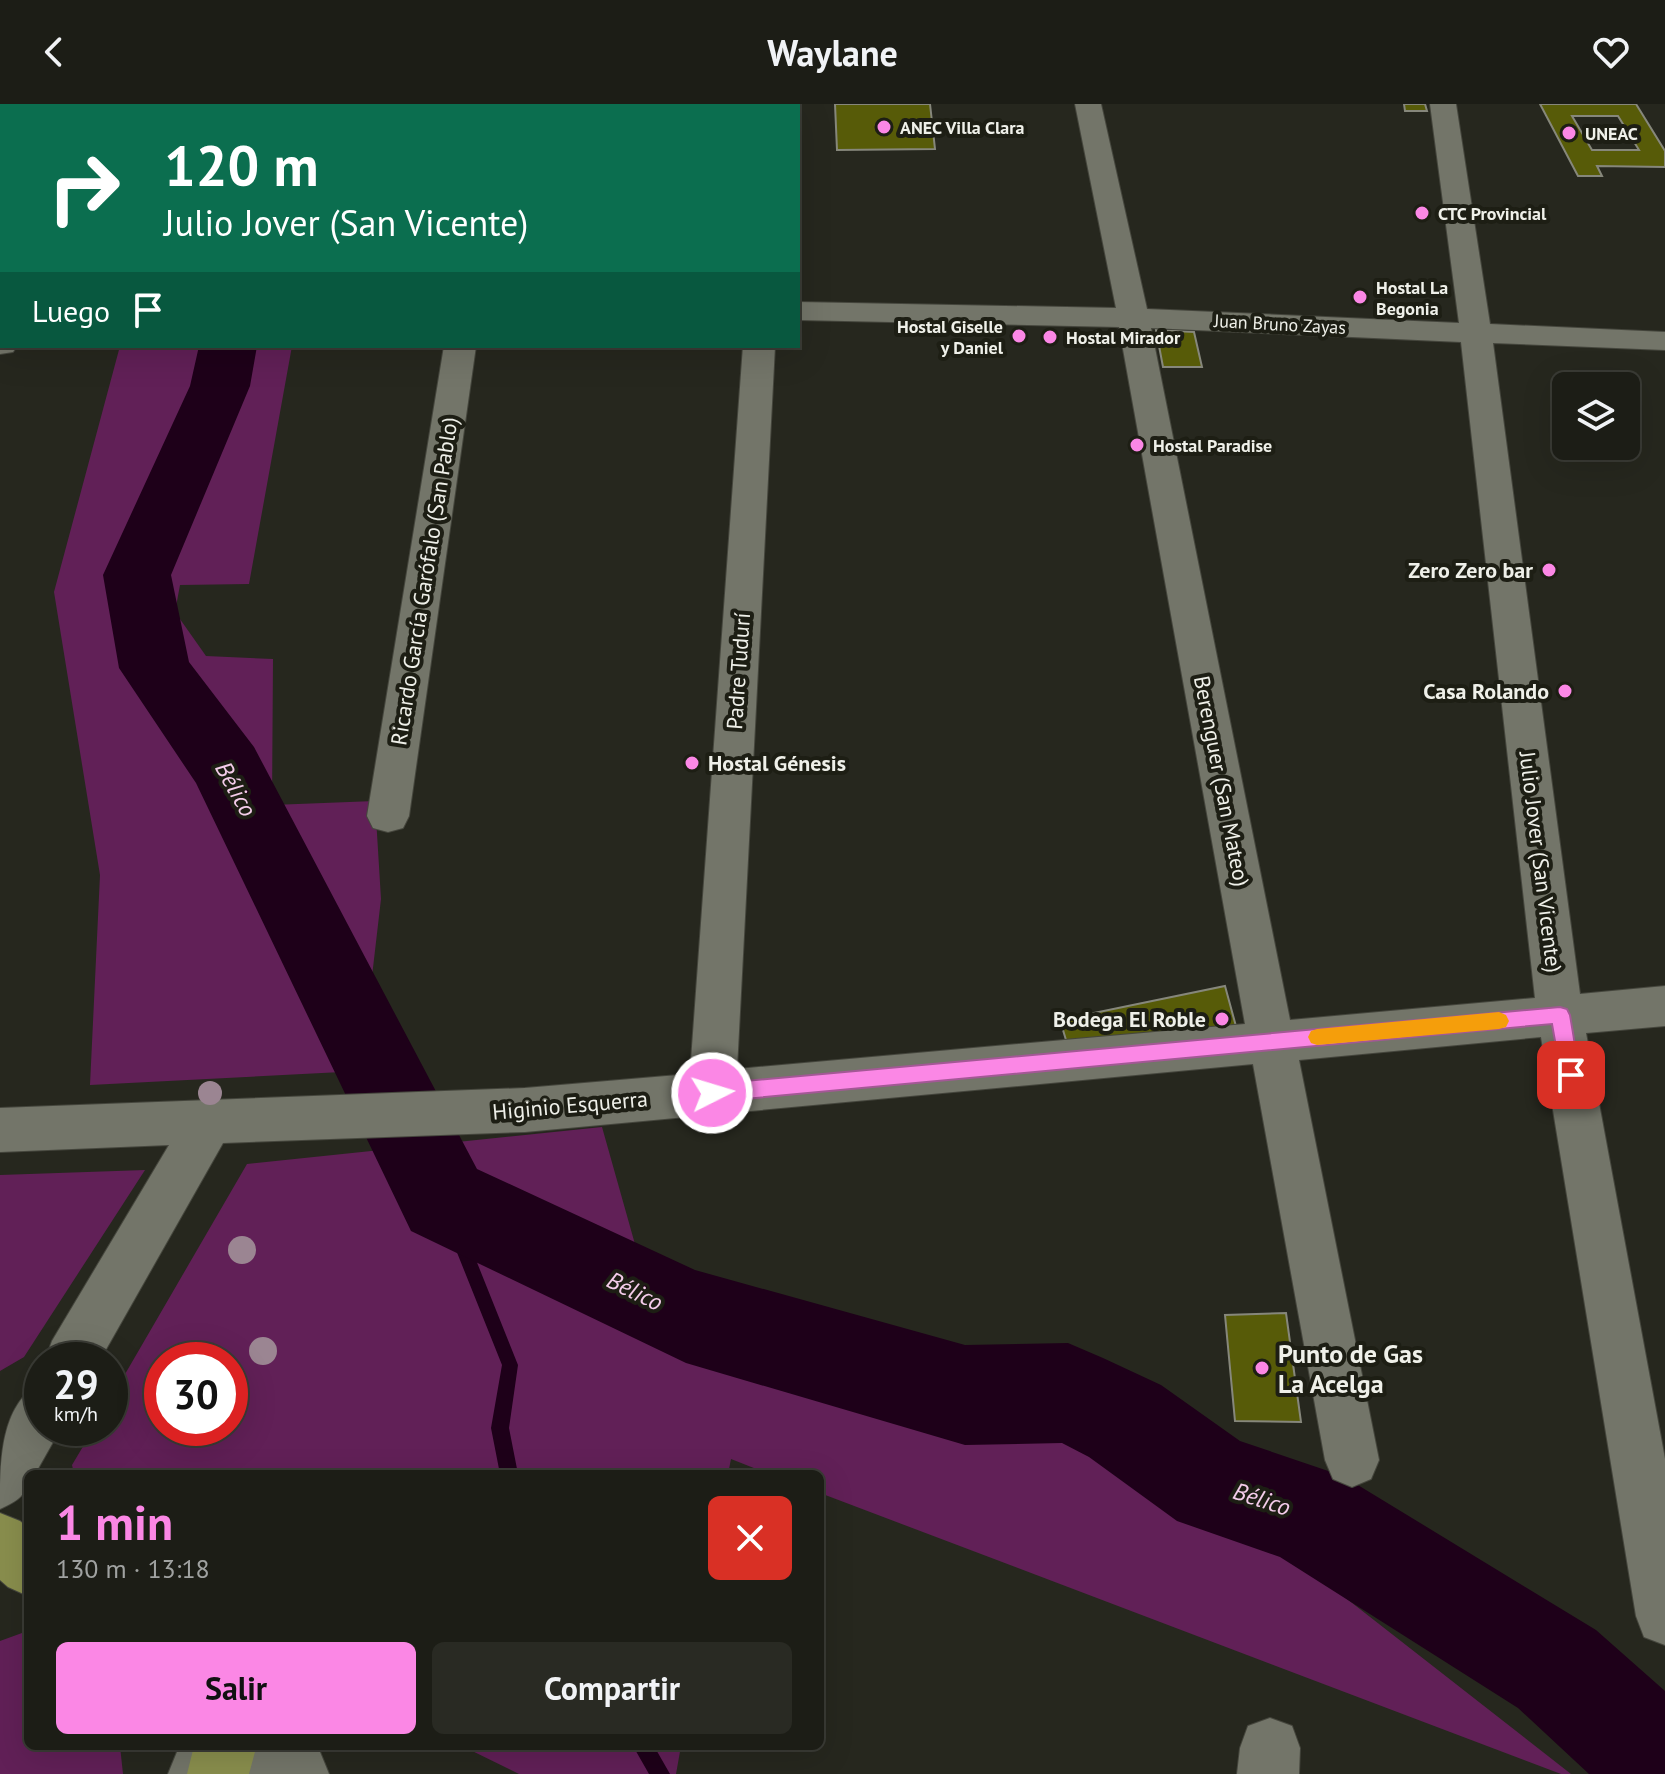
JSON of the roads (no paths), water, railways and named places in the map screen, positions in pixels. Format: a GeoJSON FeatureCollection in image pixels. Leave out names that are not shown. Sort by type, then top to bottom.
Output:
{"type":"FeatureCollection","features":[{"type":"Feature","properties":{"kind":"main road"},"geometry":{"type":"LineString","coordinates":[[0,1541],[24,1563]]}},
{"type":"Feature","properties":{"kind":"street","name":"Berenguer (San Mateo)"},"geometry":{"type":"LineString","coordinates":[[1088,104],[1133,318],[1352,1460]]}},
{"type":"Feature","properties":{"kind":"street","name":"Julio Jover (San Vicente)"},"geometry":{"type":"LineString","coordinates":[[1443,104],[1476,333],[1560,1015],[1665,1616]]}},
{"type":"Feature","properties":{"kind":"street","name":"Juan Bruno Zayas"},"geometry":{"type":"LineString","coordinates":[[800,311],[1133,318],[1665,341]]}},
{"type":"Feature","properties":{"kind":"street","name":"Ricardo García Garófalo (San Pablo)"},"geometry":{"type":"LineString","coordinates":[[388,816],[460,348]]}},
{"type":"Feature","properties":{"kind":"street","name":"Padre Tudurí"},"geometry":{"type":"LineString","coordinates":[[712,1093],[759,348]]}},
{"type":"Feature","properties":{"kind":"street","name":"Higinio Esquerra"},"geometry":{"type":"LineString","coordinates":[[0,1130],[525,1110],[1665,1006]]}},
{"type":"Feature","properties":{"kind":"street"},"geometry":{"type":"LineString","coordinates":[[81,1342],[209,1122]]}},
{"type":"Feature","properties":{"kind":"street"},"geometry":{"type":"LineString","coordinates":[[0,1481],[24,1440]]}},
{"type":"Feature","properties":{"kind":"street"},"geometry":{"type":"LineString","coordinates":[[217,1761],[298,1774]]}},
{"type":"Feature","properties":{"kind":"waterway","name":"Bélico"},"geometry":{"type":"LineString","coordinates":[[228,348],[220,386],[137,575],[155,668],[227,768],[444,1200],[686,1315],[965,1395],[1068,1393],[1125,1421],[1214,1484],[1306,1513],[1557,1669],[1665,1767]]}},
{"type":"Feature","properties":{"kind":"waterway"},"geometry":{"type":"LineString","coordinates":[[444,1200],[510,1365],[500,1428],[508,1470]]}},
{"type":"Feature","properties":{"kind":"waterway"},"geometry":{"type":"LineString","coordinates":[[645,1750],[660,1774]]}},
{"type":"Feature","properties":{"kind":"place","name":"ANEC Villa Clara"},"geometry":{"type":"Point","coordinates":[884,127]}},
{"type":"Feature","properties":{"kind":"place","name":"UNEAC"},"geometry":{"type":"Point","coordinates":[1569,133]}},
{"type":"Feature","properties":{"kind":"place","name":"CTC Provincial"},"geometry":{"type":"Point","coordinates":[1422,213]}},
{"type":"Feature","properties":{"kind":"place","name":"Hostal La Begonia"},"geometry":{"type":"Point","coordinates":[1360,297]}},
{"type":"Feature","properties":{"kind":"place","name":"Hostal Giselle y Daniel"},"geometry":{"type":"Point","coordinates":[1019,336]}},
{"type":"Feature","properties":{"kind":"place","name":"Hostal Mirador"},"geometry":{"type":"Point","coordinates":[1050,337]}},
{"type":"Feature","properties":{"kind":"place","name":"Hostal Paradise"},"geometry":{"type":"Point","coordinates":[1137,445]}},
{"type":"Feature","properties":{"kind":"place","name":"Zero Zero bar"},"geometry":{"type":"Point","coordinates":[1549,570]}},
{"type":"Feature","properties":{"kind":"place","name":"Casa Rolando"},"geometry":{"type":"Point","coordinates":[1565,691]}},
{"type":"Feature","properties":{"kind":"place","name":"Hostal Génesis"},"geometry":{"type":"Point","coordinates":[692,763]}},
{"type":"Feature","properties":{"kind":"place","name":"Bodega El Roble"},"geometry":{"type":"Point","coordinates":[1222,1019]}},
{"type":"Feature","properties":{"kind":"place","name":"Punto de Gas La Acelga"},"geometry":{"type":"Point","coordinates":[1262,1368]}}]}
